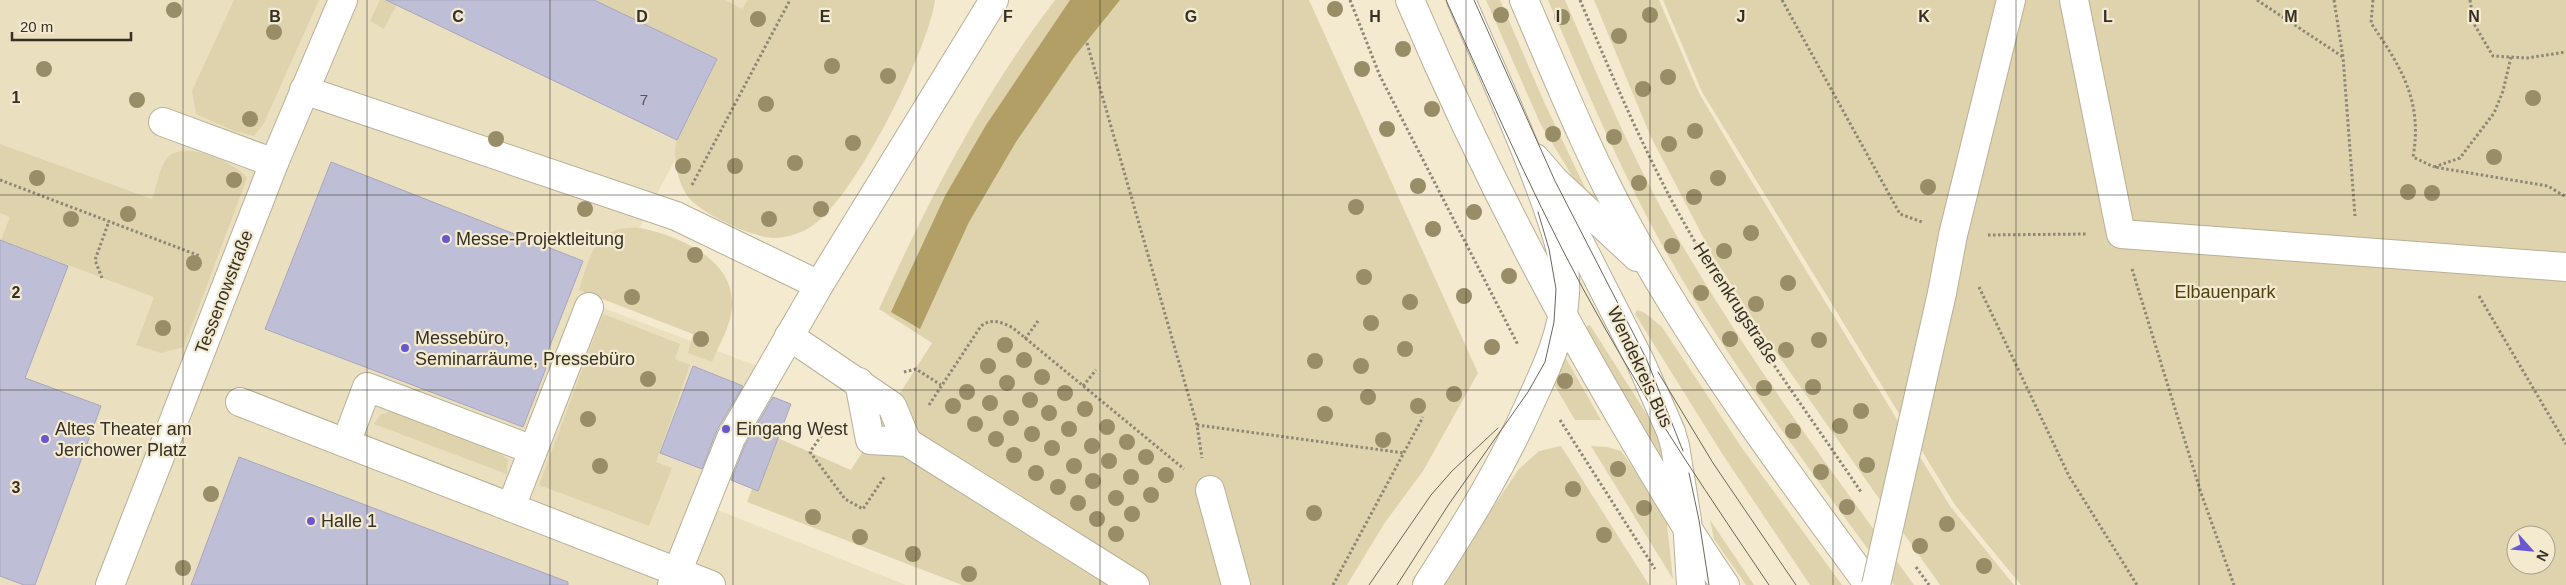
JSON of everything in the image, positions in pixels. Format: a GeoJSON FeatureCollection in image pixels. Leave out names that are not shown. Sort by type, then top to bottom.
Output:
{"type":"FeatureCollection","features":[{"type":"Feature","properties":{"kind":"street","name":"Tessenowstraße"},"geometry":{"type":"LineString","coordinates":[[110,585],[274,163],[343,0]]}},
{"type":"Feature","properties":{"kind":"street"},"geometry":{"type":"LineString","coordinates":[[675,579],[731,438],[819,285],[994,0]]}},
{"type":"Feature","properties":{"kind":"street"},"geometry":{"type":"LineString","coordinates":[[1410,0],[1494,186],[1562,316],[1688,533],[1725,585]]}},
{"type":"Feature","properties":{"kind":"street"},"geometry":{"type":"LineString","coordinates":[[1427,585],[1480,503],[1509,451],[1548,366],[1562,316],[1565,286],[1559,243],[1516,127],[1461,0]]}},
{"type":"Feature","properties":{"kind":"street"},"geometry":{"type":"LineString","coordinates":[[1524,0],[1587,146],[1654,273],[1746,417],[1869,585]]}},
{"type":"Feature","properties":{"kind":"street"},"geometry":{"type":"LineString","coordinates":[[1876,585],[1942,293],[1953,235],[2011,0]]}},
{"type":"Feature","properties":{"kind":"street"},"geometry":{"type":"LineString","coordinates":[[2074,0],[2121,234],[2566,267]]}},
{"type":"Feature","properties":{"kind":"street"},"geometry":{"type":"LineString","coordinates":[[304,90],[676,216],[819,285]]}},
{"type":"Feature","properties":{"kind":"street"},"geometry":{"type":"LineString","coordinates":[[163,122],[274,163]]}},
{"type":"Feature","properties":{"kind":"street"},"geometry":{"type":"LineString","coordinates":[[1516,127],[1539,164],[1654,273]]}},
{"type":"Feature","properties":{"kind":"street","name":"Wendekreis Bus"},"geometry":{"type":"LineString","coordinates":[[1539,164],[1641,362],[1675,446],[1688,533],[1690,585]]}},
{"type":"Feature","properties":{"kind":"street"},"geometry":{"type":"LineString","coordinates":[[512,507],[589,307]]}},
{"type":"Feature","properties":{"kind":"street"},"geometry":{"type":"LineString","coordinates":[[789,336],[892,406],[907,442],[1135,585]]}},
{"type":"Feature","properties":{"kind":"street"},"geometry":{"type":"LineString","coordinates":[[346,443],[367,387],[533,450]]}},
{"type":"Feature","properties":{"kind":"street"},"geometry":{"type":"LineString","coordinates":[[240,402],[512,507],[675,579],[711,585]]}},
{"type":"Feature","properties":{"kind":"street"},"geometry":{"type":"LineString","coordinates":[[1210,490],[1236,585]]}},
{"type":"Feature","properties":{"kind":"path"},"geometry":{"type":"LineString","coordinates":[[676,216],[790,0]]}},
{"type":"Feature","properties":{"kind":"path"},"geometry":{"type":"LineString","coordinates":[[1350,0],[1380,76],[1538,386],[1659,577]]}},
{"type":"Feature","properties":{"kind":"path","name":"Herrenkrugstraße"},"geometry":{"type":"LineString","coordinates":[[1580,0],[1617,89],[1674,204],[1748,325],[1862,493]]}},
{"type":"Feature","properties":{"kind":"path"},"geometry":{"type":"LineString","coordinates":[[1782,0],[1900,214],[1953,235],[2121,234],[2201,493],[2234,585]]}},
{"type":"Feature","properties":{"kind":"path"},"geometry":{"type":"LineString","coordinates":[[2257,0],[2343,57]]}},
{"type":"Feature","properties":{"kind":"path"},"geometry":{"type":"LineString","coordinates":[[2334,0],[2343,57],[2357,251]]}},
{"type":"Feature","properties":{"kind":"path"},"geometry":{"type":"LineString","coordinates":[[2373,0],[2370,23],[2387,47],[2411,92],[2417,134],[2413,156],[2434,167],[2548,186],[2566,198]]}},
{"type":"Feature","properties":{"kind":"path"},"geometry":{"type":"LineString","coordinates":[[2470,0],[2474,24],[2493,56],[2527,58],[2566,52]]}},
{"type":"Feature","properties":{"kind":"path"},"geometry":{"type":"LineString","coordinates":[[1087,43],[1197,425],[1201,454]]}},
{"type":"Feature","properties":{"kind":"path"},"geometry":{"type":"LineString","coordinates":[[2434,167],[2460,158],[2494,113],[2503,91],[2511,57]]}},
{"type":"Feature","properties":{"kind":"path"},"geometry":{"type":"LineString","coordinates":[[0,180],[233,268]]}},
{"type":"Feature","properties":{"kind":"path"},"geometry":{"type":"LineString","coordinates":[[102,278],[95,260],[109,221]]}},
{"type":"Feature","properties":{"kind":"path"},"geometry":{"type":"LineString","coordinates":[[1953,235],[2068,476],[2137,585]]}},
{"type":"Feature","properties":{"kind":"path"},"geometry":{"type":"LineString","coordinates":[[2457,259],[2566,444]]}},
{"type":"Feature","properties":{"kind":"path"},"geometry":{"type":"LineString","coordinates":[[907,442],[941,385],[979,329],[986,322],[992,321],[1007,325],[1025,338],[1210,490]]}},
{"type":"Feature","properties":{"kind":"path"},"geometry":{"type":"LineString","coordinates":[[1025,338],[1038,321]]}},
{"type":"Feature","properties":{"kind":"path"},"geometry":{"type":"LineString","coordinates":[[916,369],[941,385]]}},
{"type":"Feature","properties":{"kind":"path"},"geometry":{"type":"LineString","coordinates":[[1083,386],[1096,370]]}},
{"type":"Feature","properties":{"kind":"path"},"geometry":{"type":"LineString","coordinates":[[1333,585],[1423,417]]}},
{"type":"Feature","properties":{"kind":"path"},"geometry":{"type":"LineString","coordinates":[[1197,425],[1404,453]]}},
{"type":"Feature","properties":{"kind":"path"},"geometry":{"type":"LineString","coordinates":[[1912,562],[1929,585]]}},
{"type":"Feature","properties":{"kind":"shaded area"},"geometry":{"type":"Polygon","coordinates":[[[0,0],[759,0],[598,306],[757,366],[700,503],[906,585],[0,585],[0,0]]]}},
{"type":"Feature","properties":{"kind":"shaded area"},"geometry":{"type":"Polygon","coordinates":[[[1070,0],[1120,0],[1075,56],[1016,142],[969,222],[920,329],[891,312],[945,196],[986,125],[1070,0]]]}},
{"type":"Feature","properties":{"kind":"green space"},"geometry":{"type":"Polygon","coordinates":[[[234,0],[319,0],[264,123],[254,136],[234,131],[196,114],[192,91],[234,0]]]}},
{"type":"Feature","properties":{"kind":"green space"},"geometry":{"type":"Polygon","coordinates":[[[380,0],[399,0],[384,29],[370,21],[380,0]]]}},
{"type":"Feature","properties":{"kind":"green space"},"geometry":{"type":"Polygon","coordinates":[[[594,0],[725,0],[742,9],[748,0],[935,0],[930,23],[904,87],[886,123],[846,189],[827,213],[809,228],[792,235],[773,238],[753,234],[728,224],[705,211],[689,198],[678,176],[675,151],[680,130],[717,59],[594,0]]]}},
{"type":"Feature","properties":{"kind":"green space"},"geometry":{"type":"Polygon","coordinates":[[[1055,0],[1309,0],[1478,373],[1423,471],[1384,524],[1347,585],[962,585],[747,502],[773,436],[851,470],[932,343],[879,309],[917,228],[958,149],[1004,73],[1055,0]]]}},
{"type":"Feature","properties":{"kind":"green space"},"geometry":{"type":"Polygon","coordinates":[[[1486,0],[1500,0],[1545,104],[1587,192],[1583,194],[1540,123],[1486,0]]]}},
{"type":"Feature","properties":{"kind":"green space"},"geometry":{"type":"Polygon","coordinates":[[[1548,0],[1565,0],[1607,97],[1653,193],[1714,298],[1797,423],[1914,585],[1894,585],[1765,407],[1704,315],[1635,194],[1596,111],[1548,0]]]}},
{"type":"Feature","properties":{"kind":"green space"},"geometry":{"type":"Polygon","coordinates":[[[1594,0],[1659,0],[1699,93],[1741,164],[1950,506],[2014,585],[1940,585],[1761,331],[1713,256],[1650,135],[1594,0]]]}},
{"type":"Feature","properties":{"kind":"green space","name":"Elbauenpark"},"geometry":{"type":"Polygon","coordinates":[[[1663,0],[2566,0],[2566,585],[2021,585],[1955,505],[1702,92],[1663,0]]]}},
{"type":"Feature","properties":{"kind":"green space"},"geometry":{"type":"Polygon","coordinates":[[[0,144],[152,199],[164,162],[175,153],[185,151],[208,155],[232,165],[247,178],[184,347],[161,353],[136,345],[154,297],[1,240],[10,217],[0,213],[0,144]]]}},
{"type":"Feature","properties":{"kind":"green space"},"geometry":{"type":"Polygon","coordinates":[[[625,228],[640,228],[671,237],[702,252],[724,276],[731,290],[732,307],[727,328],[712,362],[688,353],[693,334],[579,290],[591,254],[604,237],[613,231],[625,228]]]}},
{"type":"Feature","properties":{"kind":"green space"},"geometry":{"type":"Polygon","coordinates":[[[1637,310],[1645,313],[1662,327],[1742,448],[1842,585],[1810,585],[1723,455],[1635,314],[1637,310]]]}},
{"type":"Feature","properties":{"kind":"green space"},"geometry":{"type":"Polygon","coordinates":[[[603,314],[680,344],[675,359],[690,365],[656,462],[672,468],[649,526],[539,485],[603,314]]]}},
{"type":"Feature","properties":{"kind":"green space"},"geometry":{"type":"Polygon","coordinates":[[[1590,325],[1670,451],[1672,479],[1585,327],[1590,325]]]}},
{"type":"Feature","properties":{"kind":"green space"},"geometry":{"type":"Polygon","coordinates":[[[1559,346],[1601,420],[1575,420],[1549,376],[1559,346]]]}},
{"type":"Feature","properties":{"kind":"green space"},"geometry":{"type":"Polygon","coordinates":[[[391,411],[499,452],[508,460],[507,474],[374,424],[380,415],[391,411]]]}},
{"type":"Feature","properties":{"kind":"green space"},"geometry":{"type":"Polygon","coordinates":[[[1561,446],[1649,585],[1440,585],[1519,469],[1539,451],[1561,446]]]}},
{"type":"Feature","properties":{"kind":"green space"},"geometry":{"type":"Polygon","coordinates":[[[1591,446],[1607,447],[1621,451],[1666,515],[1673,579],[1591,446]]]}},
{"type":"Feature","properties":{"kind":"green space"},"geometry":{"type":"Polygon","coordinates":[[[1710,520],[1754,585],[1746,585],[1714,539],[1710,520]]]}},
{"type":"Feature","properties":{"kind":"building"},"geometry":{"type":"Polygon","coordinates":[[[386,0],[594,0],[717,59],[677,140],[386,0]]]}},
{"type":"Feature","properties":{"kind":"building"},"geometry":{"type":"Polygon","coordinates":[[[331,162],[583,261],[542,366],[546,368],[523,427],[265,329],[331,162]]]}},
{"type":"Feature","properties":{"kind":"building","name":"Altes Theater am Jerichower Platz"},"geometry":{"type":"Polygon","coordinates":[[[0,240],[68,266],[25,378],[101,406],[35,585],[24,585],[0,576],[0,240]]]}},
{"type":"Feature","properties":{"kind":"building"},"geometry":{"type":"Polygon","coordinates":[[[693,366],[743,386],[717,430],[702,469],[660,453],[693,366]]]}},
{"type":"Feature","properties":{"kind":"building"},"geometry":{"type":"Polygon","coordinates":[[[773,397],[791,404],[758,491],[731,480],[745,445],[773,397]]]}},
{"type":"Feature","properties":{"kind":"building","name":"Halle 1"},"geometry":{"type":"Polygon","coordinates":[[[239,457],[568,582],[568,585],[191,585],[239,457]]]}},
{"type":"Feature","properties":{"kind":"tram line"},"geometry":{"type":"LineString","coordinates":[[1446,0],[1522,167],[1584,290],[1625,363],[1665,427],[1769,585]]}},
{"type":"Feature","properties":{"kind":"tram line"},"geometry":{"type":"LineString","coordinates":[[1474,0],[1555,181],[1646,358],[1683,451]]}},
{"type":"Feature","properties":{"kind":"tram line"},"geometry":{"type":"LineString","coordinates":[[1397,585],[1449,504],[1528,392],[1545,362],[1554,322],[1556,289],[1549,249],[1538,212]]}},
{"type":"Feature","properties":{"kind":"tram line"},"geometry":{"type":"LineString","coordinates":[[1658,372],[1713,463],[1796,585]]}},
{"type":"Feature","properties":{"kind":"tram line"},"geometry":{"type":"LineString","coordinates":[[1369,585],[1431,495],[1452,471],[1498,428]]}},
{"type":"Feature","properties":{"kind":"tram line"},"geometry":{"type":"LineString","coordinates":[[1689,473],[1699,520],[1709,585]]}},
{"type":"Feature","properties":{"kind":"place","name":"Messe-Projektleitung"},"geometry":{"type":"Point","coordinates":[446,239]}},
{"type":"Feature","properties":{"kind":"place","name":"Messebüro, Seminarräume, Pressebüro"},"geometry":{"type":"Point","coordinates":[405,348]}},
{"type":"Feature","properties":{"kind":"place","name":"Eingang West"},"geometry":{"type":"Point","coordinates":[726,429]}},
{"type":"Feature","properties":{"kind":"place","name":"Altes Theater am Jerichower Platz"},"geometry":{"type":"Point","coordinates":[45,439]}},
{"type":"Feature","properties":{"kind":"place","name":"Halle 1"},"geometry":{"type":"Point","coordinates":[311,521]}}]}
